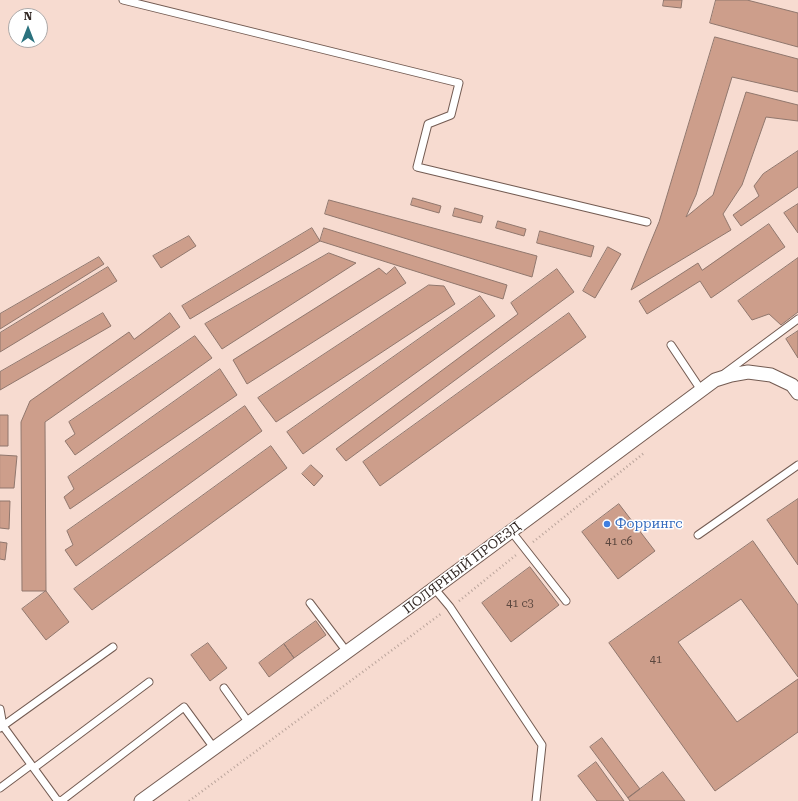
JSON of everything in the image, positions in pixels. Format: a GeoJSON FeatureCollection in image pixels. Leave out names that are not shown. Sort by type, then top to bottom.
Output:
{"type":"FeatureCollection","features":[{"type":"Feature","properties":{"kind":"street","name":"ПОЛЯРНЫЙ ПРОЕЗД"},"geometry":{"type":"LineString","coordinates":[[148,799],[214,748],[347,652],[715,380],[748,372],[771,375],[795,389]]}},
{"type":"Feature","properties":{"kind":"lane"},"geometry":{"type":"LineString","coordinates":[[123,0],[459,83],[451,115],[428,124],[417,167],[647,222]]}},
{"type":"Feature","properties":{"kind":"lane"},"geometry":{"type":"LineString","coordinates":[[715,380],[798,319]]}},
{"type":"Feature","properties":{"kind":"lane"},"geometry":{"type":"LineString","coordinates":[[671,345],[701,390]]}},
{"type":"Feature","properties":{"kind":"lane"},"geometry":{"type":"LineString","coordinates":[[698,535],[798,465]]}},
{"type":"Feature","properties":{"kind":"lane"},"geometry":{"type":"LineString","coordinates":[[511,531],[566,601]]}},
{"type":"Feature","properties":{"kind":"lane"},"geometry":{"type":"LineString","coordinates":[[434,588],[450,607],[542,745],[536,801]]}},
{"type":"Feature","properties":{"kind":"lane"},"geometry":{"type":"LineString","coordinates":[[310,603],[347,652]]}},
{"type":"Feature","properties":{"kind":"lane"},"geometry":{"type":"LineString","coordinates":[[1,727],[113,647]]}},
{"type":"Feature","properties":{"kind":"lane"},"geometry":{"type":"LineString","coordinates":[[0,788],[33,766],[149,682]]}},
{"type":"Feature","properties":{"kind":"lane"},"geometry":{"type":"LineString","coordinates":[[224,688],[249,723]]}},
{"type":"Feature","properties":{"kind":"lane"},"geometry":{"type":"LineString","coordinates":[[0,710],[1,727],[33,766],[57,800],[62,801],[184,707],[214,748]]}},
{"type":"Feature","properties":{"kind":"path"},"geometry":{"type":"LineString","coordinates":[[189,801],[450,607],[646,451]]}},
{"type":"Feature","properties":{"kind":"building"},"geometry":{"type":"Polygon","coordinates":[[[664,0],[682,0],[681,8],[663,6],[664,0]]]}},
{"type":"Feature","properties":{"kind":"building"},"geometry":{"type":"Polygon","coordinates":[[[716,0],[747,0],[798,13],[798,47],[710,23],[716,0]]]}},
{"type":"Feature","properties":{"kind":"building"},"geometry":{"type":"Polygon","coordinates":[[[715,37],[798,59],[798,92],[732,77],[696,195],[686,217],[713,195],[746,92],[798,105],[798,121],[766,117],[742,185],[723,214],[731,230],[631,290],[659,222],[715,37]]]}},
{"type":"Feature","properties":{"kind":"building"},"geometry":{"type":"Polygon","coordinates":[[[798,151],[798,187],[741,226],[733,215],[759,196],[754,186],[763,174],[798,151]]]}},
{"type":"Feature","properties":{"kind":"building"},"geometry":{"type":"Polygon","coordinates":[[[413,198],[441,206],[439,213],[411,205],[413,198]]]}},
{"type":"Feature","properties":{"kind":"building"},"geometry":{"type":"Polygon","coordinates":[[[329,200],[537,256],[532,277],[325,214],[329,200]]]}},
{"type":"Feature","properties":{"kind":"building"},"geometry":{"type":"Polygon","coordinates":[[[798,204],[798,233],[784,213],[798,204]]]}},
{"type":"Feature","properties":{"kind":"building"},"geometry":{"type":"Polygon","coordinates":[[[455,208],[483,216],[481,223],[453,216],[455,208]]]}},
{"type":"Feature","properties":{"kind":"building"},"geometry":{"type":"Polygon","coordinates":[[[498,221],[526,229],[524,236],[496,228],[498,221]]]}},
{"type":"Feature","properties":{"kind":"building"},"geometry":{"type":"Polygon","coordinates":[[[769,224],[785,247],[711,298],[700,281],[647,314],[639,301],[698,263],[702,270],[769,224]]]}},
{"type":"Feature","properties":{"kind":"building"},"geometry":{"type":"Polygon","coordinates":[[[312,228],[320,241],[190,319],[182,306],[312,228]]]}},
{"type":"Feature","properties":{"kind":"building"},"geometry":{"type":"Polygon","coordinates":[[[324,228],[507,285],[503,299],[320,241],[324,228]]]}},
{"type":"Feature","properties":{"kind":"building"},"geometry":{"type":"Polygon","coordinates":[[[540,231],[594,246],[591,257],[537,243],[540,231]]]}},
{"type":"Feature","properties":{"kind":"building"},"geometry":{"type":"Polygon","coordinates":[[[189,236],[196,246],[161,268],[153,256],[189,236]]]}},
{"type":"Feature","properties":{"kind":"building"},"geometry":{"type":"Polygon","coordinates":[[[608,247],[621,254],[595,298],[583,291],[608,247]]]}},
{"type":"Feature","properties":{"kind":"building"},"geometry":{"type":"Polygon","coordinates":[[[329,253],[356,263],[222,349],[205,324],[329,253]]]}},
{"type":"Feature","properties":{"kind":"building"},"geometry":{"type":"Polygon","coordinates":[[[99,257],[104,264],[0,329],[0,314],[99,257]]]}},
{"type":"Feature","properties":{"kind":"building"},"geometry":{"type":"Polygon","coordinates":[[[798,258],[798,312],[781,325],[769,314],[752,320],[738,301],[798,258]]]}},
{"type":"Feature","properties":{"kind":"building"},"geometry":{"type":"Polygon","coordinates":[[[108,267],[117,281],[0,352],[0,333],[108,267]]]}},
{"type":"Feature","properties":{"kind":"building"},"geometry":{"type":"Polygon","coordinates":[[[395,267],[406,283],[247,384],[233,360],[379,268],[386,274],[395,267]]]}},
{"type":"Feature","properties":{"kind":"building"},"geometry":{"type":"Polygon","coordinates":[[[557,269],[574,292],[346,461],[336,449],[518,314],[511,303],[557,269]]]}},
{"type":"Feature","properties":{"kind":"building"},"geometry":{"type":"Polygon","coordinates":[[[429,285],[444,286],[455,304],[276,422],[258,398],[429,285]]]}},
{"type":"Feature","properties":{"kind":"building"},"geometry":{"type":"Polygon","coordinates":[[[480,296],[495,316],[303,454],[287,432],[480,296]]]}},
{"type":"Feature","properties":{"kind":"building"},"geometry":{"type":"Polygon","coordinates":[[[103,313],[111,326],[0,390],[0,372],[103,313]]]}},
{"type":"Feature","properties":{"kind":"building"},"geometry":{"type":"Polygon","coordinates":[[[170,313],[180,327],[45,422],[46,591],[22,591],[21,422],[30,401],[129,332],[134,339],[170,313]]]}},
{"type":"Feature","properties":{"kind":"building"},"geometry":{"type":"Polygon","coordinates":[[[569,313],[586,337],[380,486],[363,462],[569,313]]]}},
{"type":"Feature","properties":{"kind":"building"},"geometry":{"type":"Polygon","coordinates":[[[798,331],[798,358],[786,339],[798,331]]]}},
{"type":"Feature","properties":{"kind":"building"},"geometry":{"type":"Polygon","coordinates":[[[195,336],[212,358],[75,455],[65,441],[75,434],[69,422],[195,336]]]}},
{"type":"Feature","properties":{"kind":"building"},"geometry":{"type":"Polygon","coordinates":[[[220,369],[237,395],[70,509],[64,497],[74,489],[68,477],[220,369]]]}},
{"type":"Feature","properties":{"kind":"building"},"geometry":{"type":"Polygon","coordinates":[[[245,406],[262,431],[76,566],[65,550],[73,545],[67,531],[245,406]]]}},
{"type":"Feature","properties":{"kind":"building"},"geometry":{"type":"Polygon","coordinates":[[[0,415],[8,415],[8,446],[0,446],[0,415]]]}},
{"type":"Feature","properties":{"kind":"building"},"geometry":{"type":"Polygon","coordinates":[[[271,446],[287,468],[92,610],[74,589],[271,446]]]}},
{"type":"Feature","properties":{"kind":"building"},"geometry":{"type":"Polygon","coordinates":[[[0,455],[17,456],[14,488],[0,488],[0,455]]]}},
{"type":"Feature","properties":{"kind":"building"},"geometry":{"type":"Polygon","coordinates":[[[311,465],[323,476],[314,486],[302,474],[311,465]]]}},
{"type":"Feature","properties":{"kind":"building"},"geometry":{"type":"Polygon","coordinates":[[[798,499],[798,565],[767,520],[798,499]]]}},
{"type":"Feature","properties":{"kind":"building"},"geometry":{"type":"Polygon","coordinates":[[[0,501],[10,501],[9,529],[0,528],[0,501]]]}},
{"type":"Feature","properties":{"kind":"building"},"geometry":{"type":"Polygon","coordinates":[[[619,504],[655,551],[618,579],[582,532],[619,504]]]}},
{"type":"Feature","properties":{"kind":"building"},"geometry":{"type":"Polygon","coordinates":[[[753,541],[798,605],[798,677],[741,599],[678,642],[737,722],[798,679],[798,732],[715,791],[609,643],[753,541]]]}},
{"type":"Feature","properties":{"kind":"building"},"geometry":{"type":"Polygon","coordinates":[[[0,542],[7,543],[5,560],[0,559],[0,542]]]}},
{"type":"Feature","properties":{"kind":"building"},"geometry":{"type":"Polygon","coordinates":[[[530,567],[559,605],[511,642],[482,603],[530,567]]]}},
{"type":"Feature","properties":{"kind":"building"},"geometry":{"type":"Polygon","coordinates":[[[46,591],[69,622],[46,640],[22,609],[46,591]]]}},
{"type":"Feature","properties":{"kind":"building"},"geometry":{"type":"Polygon","coordinates":[[[316,621],[326,635],[294,658],[284,644],[316,621]]]}},
{"type":"Feature","properties":{"kind":"building"},"geometry":{"type":"Polygon","coordinates":[[[208,643],[227,668],[210,681],[191,655],[208,643]]]}},
{"type":"Feature","properties":{"kind":"building"},"geometry":{"type":"Polygon","coordinates":[[[284,644],[294,658],[269,677],[259,663],[284,644]]]}},
{"type":"Feature","properties":{"kind":"building"},"geometry":{"type":"Polygon","coordinates":[[[602,738],[640,789],[628,798],[590,747],[602,738]]]}},
{"type":"Feature","properties":{"kind":"building"},"geometry":{"type":"Polygon","coordinates":[[[596,762],[624,801],[597,801],[578,776],[596,762]]]}},
{"type":"Feature","properties":{"kind":"building"},"geometry":{"type":"Polygon","coordinates":[[[663,772],[685,801],[630,801],[628,798],[663,772]]]}},
{"type":"Feature","properties":{"kind":"place","name":"Форрингс"},"geometry":{"type":"Point","coordinates":[607,524]}}]}
